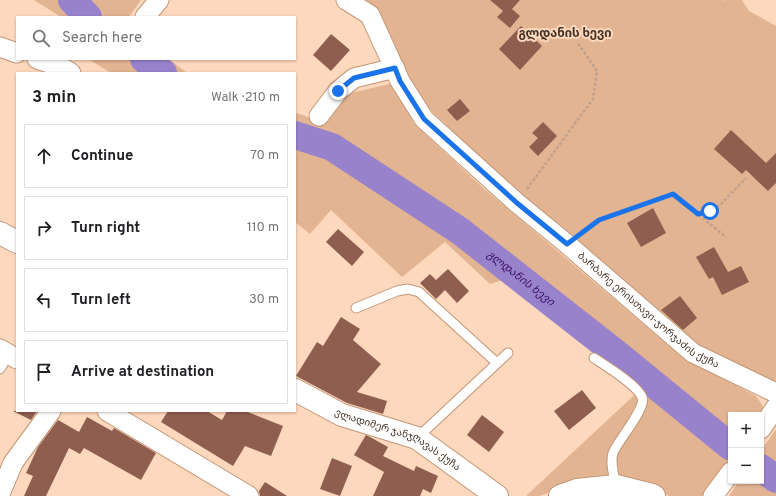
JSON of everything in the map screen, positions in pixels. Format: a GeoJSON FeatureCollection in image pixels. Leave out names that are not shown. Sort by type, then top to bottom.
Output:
{"type":"FeatureCollection","features":[{"type":"Feature","properties":{"kind":"street"},"geometry":{"type":"LineString","coordinates":[[146,16],[159,0]]}},
{"type":"Feature","properties":{"kind":"street","name":"ბარბარე ერისთავი-ჯორჯაძის ქუჩა"},"geometry":{"type":"LineString","coordinates":[[346,0],[370,15],[400,81],[424,119],[517,203],[567,244],[693,353],[776,393]]}},
{"type":"Feature","properties":{"kind":"street"},"geometry":{"type":"LineString","coordinates":[[0,47],[16,53]]}},
{"type":"Feature","properties":{"kind":"street"},"geometry":{"type":"LineString","coordinates":[[40,60],[61,67],[69,72]]}},
{"type":"Feature","properties":{"kind":"street"},"geometry":{"type":"LineString","coordinates":[[319,116],[338,91],[354,78],[395,68]]}},
{"type":"Feature","properties":{"kind":"street"},"geometry":{"type":"LineString","coordinates":[[0,233],[16,241]]}},
{"type":"Feature","properties":{"kind":"street","name":"ვლადიმერ ჯანჯღავას ქუჩა"},"geometry":{"type":"LineString","coordinates":[[296,391],[342,415],[417,438],[497,496]]}},
{"type":"Feature","properties":{"kind":"street"},"geometry":{"type":"LineString","coordinates":[[764,425],[776,407]]}},
{"type":"Feature","properties":{"kind":"street"},"geometry":{"type":"LineString","coordinates":[[0,494],[13,463],[50,412]]}},
{"type":"Feature","properties":{"kind":"street"},"geometry":{"type":"LineString","coordinates":[[109,412],[249,496]]}},
{"type":"Feature","properties":{"kind":"street"},"geometry":{"type":"LineString","coordinates":[[713,496],[728,476]]}},
{"type":"Feature","properties":{"kind":"street"},"geometry":{"type":"LineString","coordinates":[[560,496],[576,490],[616,486],[654,496]]}},
{"type":"Feature","properties":{"kind":"lane"},"geometry":{"type":"LineString","coordinates":[[356,308],[397,291],[408,289],[419,292],[497,363]]}},
{"type":"Feature","properties":{"kind":"lane"},"geometry":{"type":"LineString","coordinates":[[417,438],[508,353]]}},
{"type":"Feature","properties":{"kind":"lane"},"geometry":{"type":"LineString","coordinates":[[594,358],[635,387],[642,398],[642,405],[638,414],[613,453],[612,460],[616,486]]}},
{"type":"Feature","properties":{"kind":"path"},"geometry":{"type":"LineString","coordinates":[[517,203],[593,99],[597,71],[577,42]]}},
{"type":"Feature","properties":{"kind":"path"},"geometry":{"type":"LineString","coordinates":[[698,214],[710,211],[721,204],[746,178]]}},
{"type":"Feature","properties":{"kind":"path"},"geometry":{"type":"LineString","coordinates":[[567,244],[599,220],[673,194],[726,237]]}},
{"type":"Feature","properties":{"kind":"shaded area"},"geometry":{"type":"Polygon","coordinates":[[[34,0],[141,0],[130,16],[59,16],[34,0]]]}},
{"type":"Feature","properties":{"kind":"shaded area"},"geometry":{"type":"Polygon","coordinates":[[[365,0],[742,0],[749,11],[776,26],[775,384],[678,338],[489,166],[411,91],[370,3],[365,0]]]}},
{"type":"Feature","properties":{"kind":"shaded area"},"geometry":{"type":"Polygon","coordinates":[[[90,60],[170,60],[186,72],[109,72],[90,60]]]}},
{"type":"Feature","properties":{"kind":"shaded area"},"geometry":{"type":"Polygon","coordinates":[[[394,83],[414,124],[481,186],[682,357],[756,396],[763,406],[762,412],[728,412],[728,461],[703,496],[669,496],[651,485],[574,484],[539,496],[527,496],[644,386],[510,278],[490,284],[445,242],[402,277],[331,210],[310,234],[296,223],[296,113],[324,124],[350,93],[394,83]]]}},
{"type":"Feature","properties":{"kind":"shaded area"},"geometry":{"type":"Polygon","coordinates":[[[776,429],[776,496],[729,496],[737,484],[764,484],[764,447],[776,429]]]}},
{"type":"Feature","properties":{"kind":"building"},"geometry":{"type":"Polygon","coordinates":[[[490,0],[520,0],[512,9],[520,16],[510,28],[497,17],[503,11],[490,0]]]}},
{"type":"Feature","properties":{"kind":"building"},"geometry":{"type":"Polygon","coordinates":[[[521,26],[542,46],[520,70],[499,49],[521,26]]]}},
{"type":"Feature","properties":{"kind":"building"},"geometry":{"type":"Polygon","coordinates":[[[331,34],[350,50],[331,71],[313,55],[331,34]]]}},
{"type":"Feature","properties":{"kind":"building"},"geometry":{"type":"Polygon","coordinates":[[[460,99],[470,111],[457,121],[447,110],[460,99]]]}},
{"type":"Feature","properties":{"kind":"building"},"geometry":{"type":"Polygon","coordinates":[[[543,122],[557,136],[538,156],[529,147],[538,138],[532,133],[543,122]]]}},
{"type":"Feature","properties":{"kind":"building"},"geometry":{"type":"Polygon","coordinates":[[[731,130],[766,163],[776,153],[776,183],[768,191],[746,170],[742,174],[714,149],[731,130]]]}},
{"type":"Feature","properties":{"kind":"building"},"geometry":{"type":"Polygon","coordinates":[[[653,208],[666,233],[641,247],[627,223],[653,208]]]}},
{"type":"Feature","properties":{"kind":"building"},"geometry":{"type":"Polygon","coordinates":[[[338,229],[364,252],[352,266],[326,242],[338,229]]]}},
{"type":"Feature","properties":{"kind":"building"},"geometry":{"type":"Polygon","coordinates":[[[714,247],[728,272],[741,266],[749,282],[722,295],[713,277],[709,279],[696,257],[714,247]]]}},
{"type":"Feature","properties":{"kind":"building"},"geometry":{"type":"Polygon","coordinates":[[[448,269],[469,291],[457,303],[445,290],[436,299],[420,283],[430,274],[436,280],[448,269]]]}},
{"type":"Feature","properties":{"kind":"building"},"geometry":{"type":"Polygon","coordinates":[[[680,296],[697,318],[683,330],[661,310],[680,296]]]}},
{"type":"Feature","properties":{"kind":"building"},"geometry":{"type":"Polygon","coordinates":[[[341,317],[360,329],[353,340],[381,364],[357,392],[387,401],[383,414],[347,403],[296,376],[317,342],[323,346],[341,317]]]}},
{"type":"Feature","properties":{"kind":"building"},"geometry":{"type":"Polygon","coordinates":[[[582,390],[596,408],[569,430],[554,411],[582,390]]]}},
{"type":"Feature","properties":{"kind":"building"},"geometry":{"type":"Polygon","coordinates":[[[13,411],[36,412],[31,420],[13,411]]]}},
{"type":"Feature","properties":{"kind":"building"},"geometry":{"type":"Polygon","coordinates":[[[167,412],[209,412],[222,420],[226,412],[248,412],[283,426],[271,456],[245,446],[233,466],[161,422],[167,412]]]}},
{"type":"Feature","properties":{"kind":"building"},"geometry":{"type":"Polygon","coordinates":[[[482,415],[504,432],[489,452],[467,435],[482,415]]]}},
{"type":"Feature","properties":{"kind":"building"},"geometry":{"type":"Polygon","coordinates":[[[87,417],[112,431],[114,428],[156,453],[141,480],[84,448],[80,454],[69,448],[46,496],[24,496],[33,476],[26,473],[38,447],[58,420],[79,432],[87,417]]]}},
{"type":"Feature","properties":{"kind":"building"},"geometry":{"type":"Polygon","coordinates":[[[366,435],[388,447],[383,456],[414,471],[416,466],[438,476],[431,493],[423,489],[420,496],[373,496],[384,472],[354,455],[366,435]]]}},
{"type":"Feature","properties":{"kind":"building"},"geometry":{"type":"Polygon","coordinates":[[[332,458],[352,466],[340,496],[320,489],[332,458]]]}},
{"type":"Feature","properties":{"kind":"building"},"geometry":{"type":"Polygon","coordinates":[[[265,482],[287,496],[260,496],[259,491],[265,482]]]}},
{"type":"Feature","properties":{"kind":"waterway","name":"გლდანის ხევი"},"geometry":{"type":"LineString","coordinates":[[72,0],[87,16]]}},
{"type":"Feature","properties":{"kind":"waterway","name":"გლდანის ხევი"},"geometry":{"type":"LineString","coordinates":[[145,60],[162,72]]}},
{"type":"Feature","properties":{"kind":"waterway","name":"გლდანის ხევი"},"geometry":{"type":"LineString","coordinates":[[296,135],[332,147],[460,231],[617,354],[728,445]]}},
{"type":"Feature","properties":{"kind":"waterway","name":"გლდანის ხევი"},"geometry":{"type":"LineString","coordinates":[[764,470],[776,479]]}},
{"type":"Feature","properties":{"kind":"district","name":"გლდანის ხევი"},"geometry":{"type":"Point","coordinates":[565,34]}},
{"type":"Feature","properties":{"kind":"route"},"geometry":{"type":"LineString","coordinates":[[338,91],[354,78],[395,68],[400,81],[424,119],[517,203],[567,244],[599,220],[673,194],[698,214],[710,211]]}}]}
